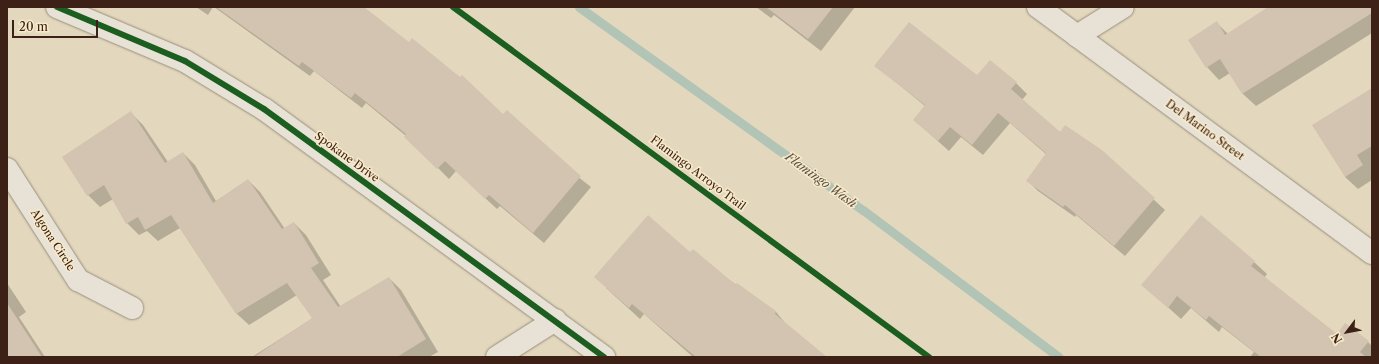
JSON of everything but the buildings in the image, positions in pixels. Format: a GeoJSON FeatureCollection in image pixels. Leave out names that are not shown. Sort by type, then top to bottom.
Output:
{"type":"FeatureCollection","features":[{"type":"Feature","properties":{"kind":"street","name":"Spokane Drive"},"geometry":{"type":"LineString","coordinates":[[57,7],[185,61],[264,109],[604,357]]}},
{"type":"Feature","properties":{"kind":"street","name":"Del Marino Street"},"geometry":{"type":"LineString","coordinates":[[1038,7],[1369,246]]}},
{"type":"Feature","properties":{"kind":"street"},"geometry":{"type":"LineString","coordinates":[[1077,36],[1123,7]]}},
{"type":"Feature","properties":{"kind":"street","name":"Algona Circle"},"geometry":{"type":"LineString","coordinates":[[7,169],[78,280],[132,308]]}},
{"type":"Feature","properties":{"kind":"street"},"geometry":{"type":"LineString","coordinates":[[497,357],[555,320]]}},
{"type":"Feature","properties":{"kind":"waterway","name":"Flamingo Wash"},"geometry":{"type":"LineString","coordinates":[[579,7],[863,210],[1059,357]]}},
{"type":"Feature","properties":{"kind":"cycle path"},"geometry":{"type":"LineString","coordinates":[[57,7],[185,61],[264,109],[604,357]]}},
{"type":"Feature","properties":{"kind":"cycle path","name":"Flamingo Arroyo Trail"},"geometry":{"type":"LineString","coordinates":[[453,7],[929,357]]}}]}
